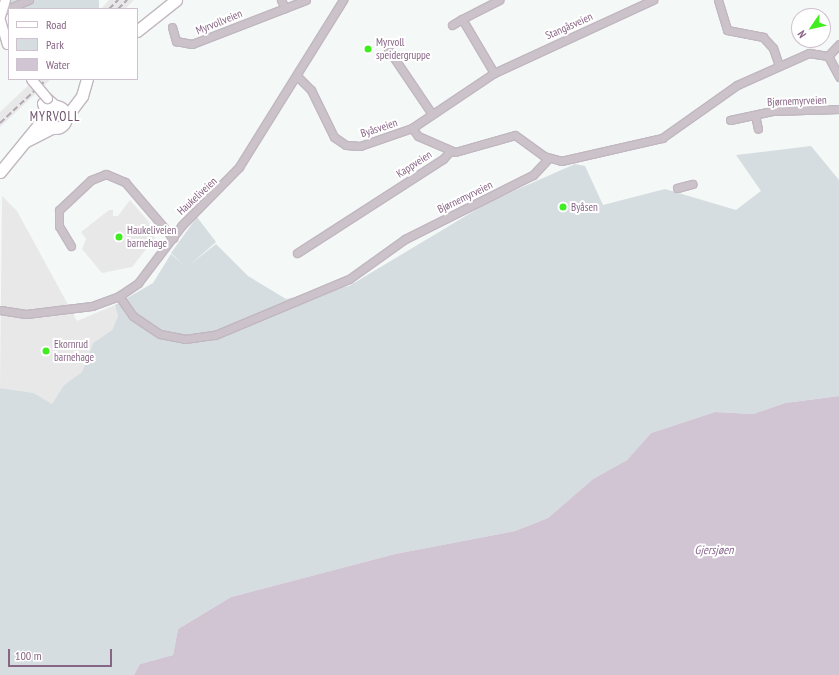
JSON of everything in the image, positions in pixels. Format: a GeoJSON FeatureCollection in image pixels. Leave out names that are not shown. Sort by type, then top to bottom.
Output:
{"type":"FeatureCollection","features":[{"type":"Feature","properties":{"kind":"main road"},"geometry":{"type":"LineString","coordinates":[[2,13],[5,0]]}},
{"type":"Feature","properties":{"kind":"main road"},"geometry":{"type":"LineString","coordinates":[[138,30],[176,0]]}},
{"type":"Feature","properties":{"kind":"main road"},"geometry":{"type":"LineString","coordinates":[[0,20],[8,46]]}},
{"type":"Feature","properties":{"kind":"main road"},"geometry":{"type":"LineString","coordinates":[[0,36],[8,46]]}},
{"type":"Feature","properties":{"kind":"main road"},"geometry":{"type":"LineString","coordinates":[[0,172],[24,143],[44,115],[61,110],[85,82]]}},
{"type":"Feature","properties":{"kind":"main road"},"geometry":{"type":"LineString","coordinates":[[24,143],[51,128],[62,126],[61,110],[33,83]]}},
{"type":"Feature","properties":{"kind":"main road"},"geometry":{"type":"LineString","coordinates":[[33,83],[44,115],[51,128]]}},
{"type":"Feature","properties":{"kind":"street"},"geometry":{"type":"LineString","coordinates":[[12,8],[29,0]]}},
{"type":"Feature","properties":{"kind":"street"},"geometry":{"type":"LineString","coordinates":[[281,0],[285,8]]}},
{"type":"Feature","properties":{"kind":"street","name":"Myrvollveien"},"geometry":{"type":"LineString","coordinates":[[172,27],[176,41],[192,44],[306,0]]}},
{"type":"Feature","properties":{"kind":"street","name":"Haukeliveien"},"geometry":{"type":"LineString","coordinates":[[0,310],[48,312],[92,306],[119,296],[143,278],[173,238],[234,174],[342,0]]}},
{"type":"Feature","properties":{"kind":"street"},"geometry":{"type":"LineString","coordinates":[[452,24],[499,0]]}},
{"type":"Feature","properties":{"kind":"street","name":"Stangåsveien"},"geometry":{"type":"LineString","coordinates":[[412,128],[494,73],[653,0]]}},
{"type":"Feature","properties":{"kind":"street"},"geometry":{"type":"LineString","coordinates":[[718,0],[727,30],[763,37],[773,48],[779,65]]}},
{"type":"Feature","properties":{"kind":"street"},"geometry":{"type":"LineString","coordinates":[[462,19],[494,73]]}},
{"type":"Feature","properties":{"kind":"street"},"geometry":{"type":"LineString","coordinates":[[828,56],[839,44]]}},
{"type":"Feature","properties":{"kind":"street"},"geometry":{"type":"LineString","coordinates":[[388,49],[432,114]]}},
{"type":"Feature","properties":{"kind":"street"},"geometry":{"type":"LineString","coordinates":[[450,151],[469,149],[511,135],[522,138],[548,159],[568,160],[654,141],[737,85],[779,65],[809,53],[828,56]]}},
{"type":"Feature","properties":{"kind":"street"},"geometry":{"type":"LineString","coordinates":[[828,56],[839,77]]}},
{"type":"Feature","properties":{"kind":"street","name":"Byåsveien"},"geometry":{"type":"LineString","coordinates":[[296,76],[309,87],[329,129],[341,143],[360,146],[412,128],[418,136],[450,151]]}},
{"type":"Feature","properties":{"kind":"street","name":"Bjørnemyrveien"},"geometry":{"type":"LineString","coordinates":[[730,120],[755,115],[839,109]]}},
{"type":"Feature","properties":{"kind":"street","name":"Bjørnemyrveien"},"geometry":{"type":"LineString","coordinates":[[755,115],[758,129]]}},
{"type":"Feature","properties":{"kind":"street","name":"Kappveien"},"geometry":{"type":"LineString","coordinates":[[297,254],[443,159],[450,151]]}},
{"type":"Feature","properties":{"kind":"street","name":"Bjørnemyrveien"},"geometry":{"type":"LineString","coordinates":[[119,296],[138,321],[160,334],[185,338],[215,335],[350,279],[411,236],[537,172],[548,159]]}},
{"type":"Feature","properties":{"kind":"street"},"geometry":{"type":"LineString","coordinates":[[71,246],[59,226],[59,210],[88,182],[104,175],[125,182],[173,238]]}},
{"type":"Feature","properties":{"kind":"street"},"geometry":{"type":"LineString","coordinates":[[677,188],[692,184]]}},
{"type":"Feature","properties":{"kind":"shaded area"},"geometry":{"type":"Polygon","coordinates":[[[109,0],[134,0],[126,8],[102,8],[109,0]]]}},
{"type":"Feature","properties":{"kind":"shaded area"},"geometry":{"type":"Polygon","coordinates":[[[34,80],[50,80],[0,127],[0,112],[34,80]]]}},
{"type":"Feature","properties":{"kind":"shaded area"},"geometry":{"type":"Polygon","coordinates":[[[2,196],[17,211],[77,321],[115,305],[118,316],[112,330],[93,343],[82,372],[64,385],[52,404],[34,393],[0,388],[2,196]]]}},
{"type":"Feature","properties":{"kind":"shaded area","name":"Haukeliveien barnehage"},"geometry":{"type":"Polygon","coordinates":[[[130,200],[149,222],[155,238],[132,267],[102,273],[82,249],[86,239],[81,232],[109,210],[113,210],[113,216],[118,216],[130,200]]]}},
{"type":"Feature","properties":{"kind":"green space"},"geometry":{"type":"Polygon","coordinates":[[[10,0],[99,0],[99,8],[10,8],[10,0]]]}},
{"type":"Feature","properties":{"kind":"green space"},"geometry":{"type":"Polygon","coordinates":[[[811,146],[839,180],[839,396],[785,403],[753,414],[715,412],[651,433],[627,460],[593,479],[548,518],[515,531],[395,554],[231,597],[178,629],[173,655],[140,664],[134,675],[0,675],[0,388],[34,393],[52,404],[64,385],[82,372],[93,343],[112,330],[118,316],[115,305],[153,283],[171,254],[185,266],[171,253],[197,217],[216,242],[191,264],[216,244],[248,276],[286,299],[349,286],[489,202],[575,164],[585,166],[603,205],[665,189],[736,210],[761,191],[736,155],[811,146]]]}},
{"type":"Feature","properties":{"kind":"water","name":"Gjersjøen"},"geometry":{"type":"Polygon","coordinates":[[[839,396],[839,675],[134,675],[140,664],[173,655],[178,629],[231,597],[395,554],[515,531],[548,518],[593,479],[627,460],[651,433],[715,412],[753,414],[785,403],[839,396]]]}},
{"type":"Feature","properties":{"kind":"railway"},"geometry":{"type":"LineString","coordinates":[[110,8],[118,0]]}},
{"type":"Feature","properties":{"kind":"railway"},"geometry":{"type":"LineString","coordinates":[[119,8],[127,0]]}},
{"type":"Feature","properties":{"kind":"railway"},"geometry":{"type":"LineString","coordinates":[[0,123],[46,80]]}},
{"type":"Feature","properties":{"kind":"place","name":"Myrvoll speidergruppe"},"geometry":{"type":"Point","coordinates":[368,49]}},
{"type":"Feature","properties":{"kind":"place","name":"Byåsen"},"geometry":{"type":"Point","coordinates":[563,207]}},
{"type":"Feature","properties":{"kind":"place","name":"Haukeliveien barnehage"},"geometry":{"type":"Point","coordinates":[119,237]}},
{"type":"Feature","properties":{"kind":"place","name":"Ekornrud barnehage"},"geometry":{"type":"Point","coordinates":[46,351]}},
{"type":"Feature","properties":{"kind":"district","name":"MYRVOLL"},"geometry":{"type":"Point","coordinates":[55,117]}}]}
